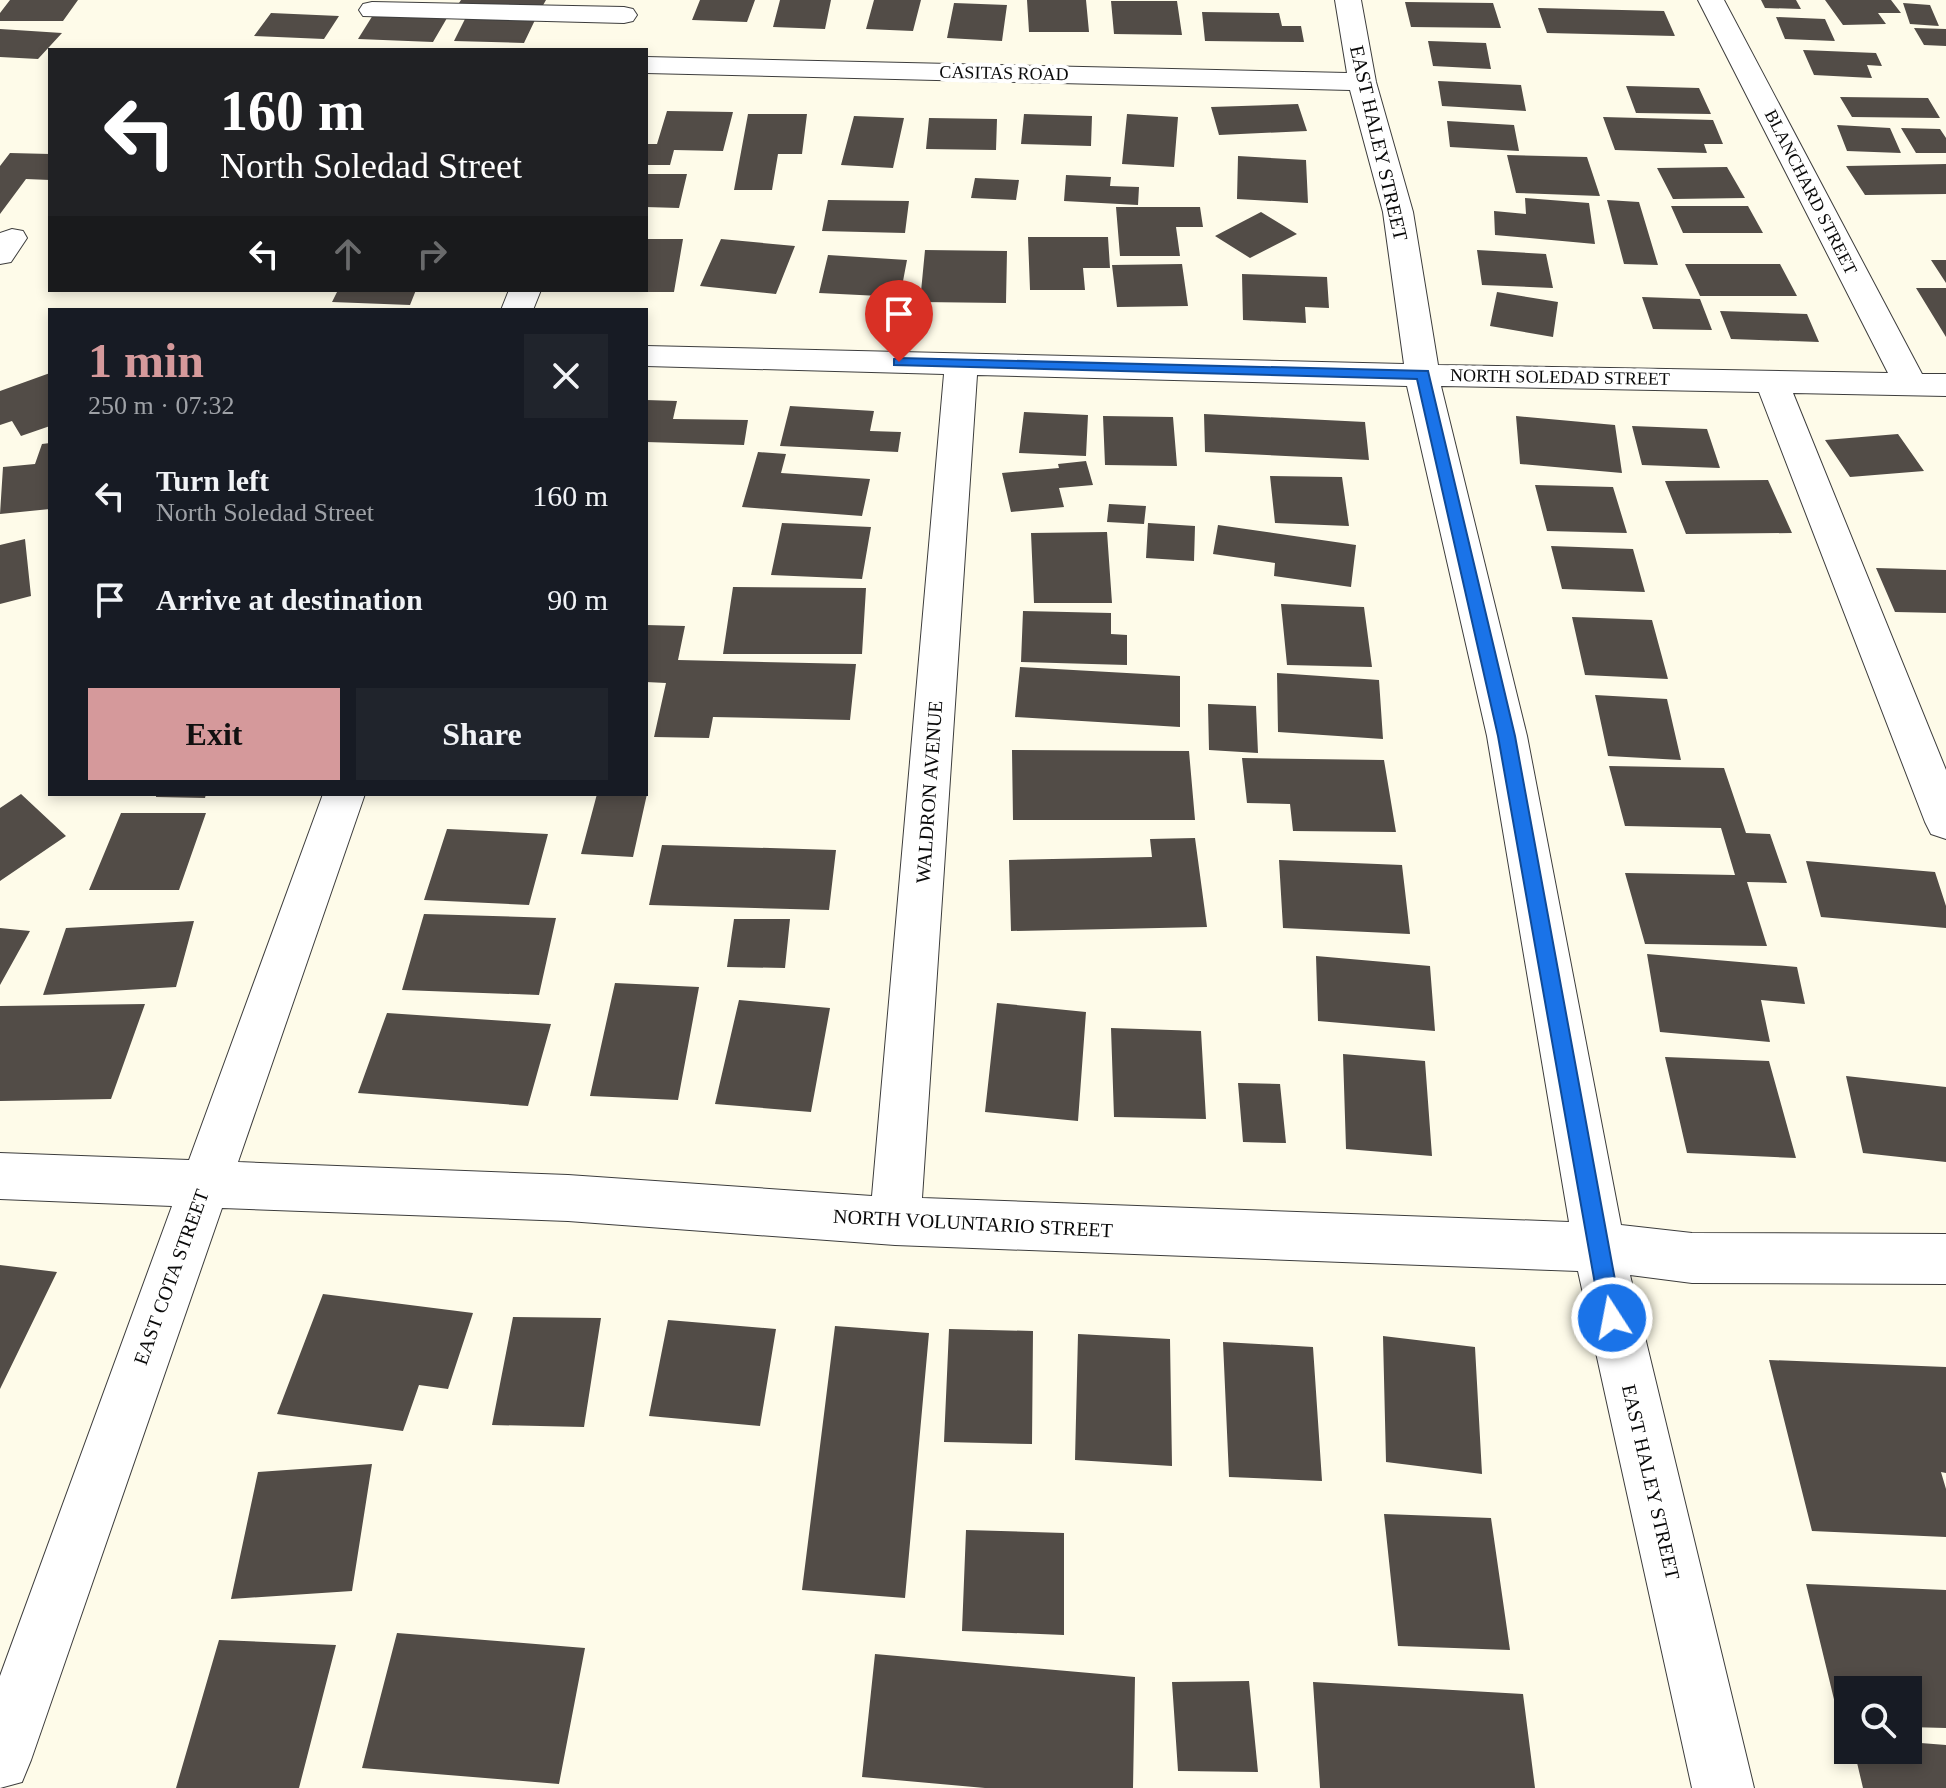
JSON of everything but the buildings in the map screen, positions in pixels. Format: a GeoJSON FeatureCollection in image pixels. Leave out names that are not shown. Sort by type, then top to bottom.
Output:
{"type":"FeatureCollection","features":[{"type":"Feature","properties":{"kind":"street","name":"EAST HALEY STREET"},"geometry":{"type":"LineString","coordinates":[[1348,0],[1362,82],[1398,212],[1423,374],[1507,736],[1612,1318],[1723,1788]]}},
{"type":"Feature","properties":{"kind":"street","name":"BLANCHARD STREET"},"geometry":{"type":"LineString","coordinates":[[1711,0],[1910,384]]}},
{"type":"Feature","properties":{"kind":"street"},"geometry":{"type":"LineString","coordinates":[[372,10],[623,18]]}},
{"type":"Feature","properties":{"kind":"street","name":"CASITAS ROAD"},"geometry":{"type":"LineString","coordinates":[[648,65],[1362,82]]}},
{"type":"Feature","properties":{"kind":"street","name":"NORTH SOLEDAD STREET"},"geometry":{"type":"LineString","coordinates":[[648,356],[1946,385]]}},
{"type":"Feature","properties":{"kind":"street","name":"WALDRON AVENUE"},"geometry":{"type":"LineString","coordinates":[[895,1221],[962,364]]}},
{"type":"Feature","properties":{"kind":"street"},"geometry":{"type":"LineString","coordinates":[[1771,381],[1946,822]]}},
{"type":"Feature","properties":{"kind":"street","name":"EAST COTA STREET"},"geometry":{"type":"LineString","coordinates":[[0,1760],[343,796]]}},
{"type":"Feature","properties":{"kind":"street","name":"NORTH VOLUNTARIO STREET"},"geometry":{"type":"LineString","coordinates":[[0,1176],[568,1198],[895,1221],[1598,1247],[1692,1258],[1946,1259]]}},
{"type":"Feature","properties":{"kind":"route"},"geometry":{"type":"LineString","coordinates":[[899,362],[1423,374],[1427,403],[1507,736],[1586,1188],[1612,1318]]}}]}
